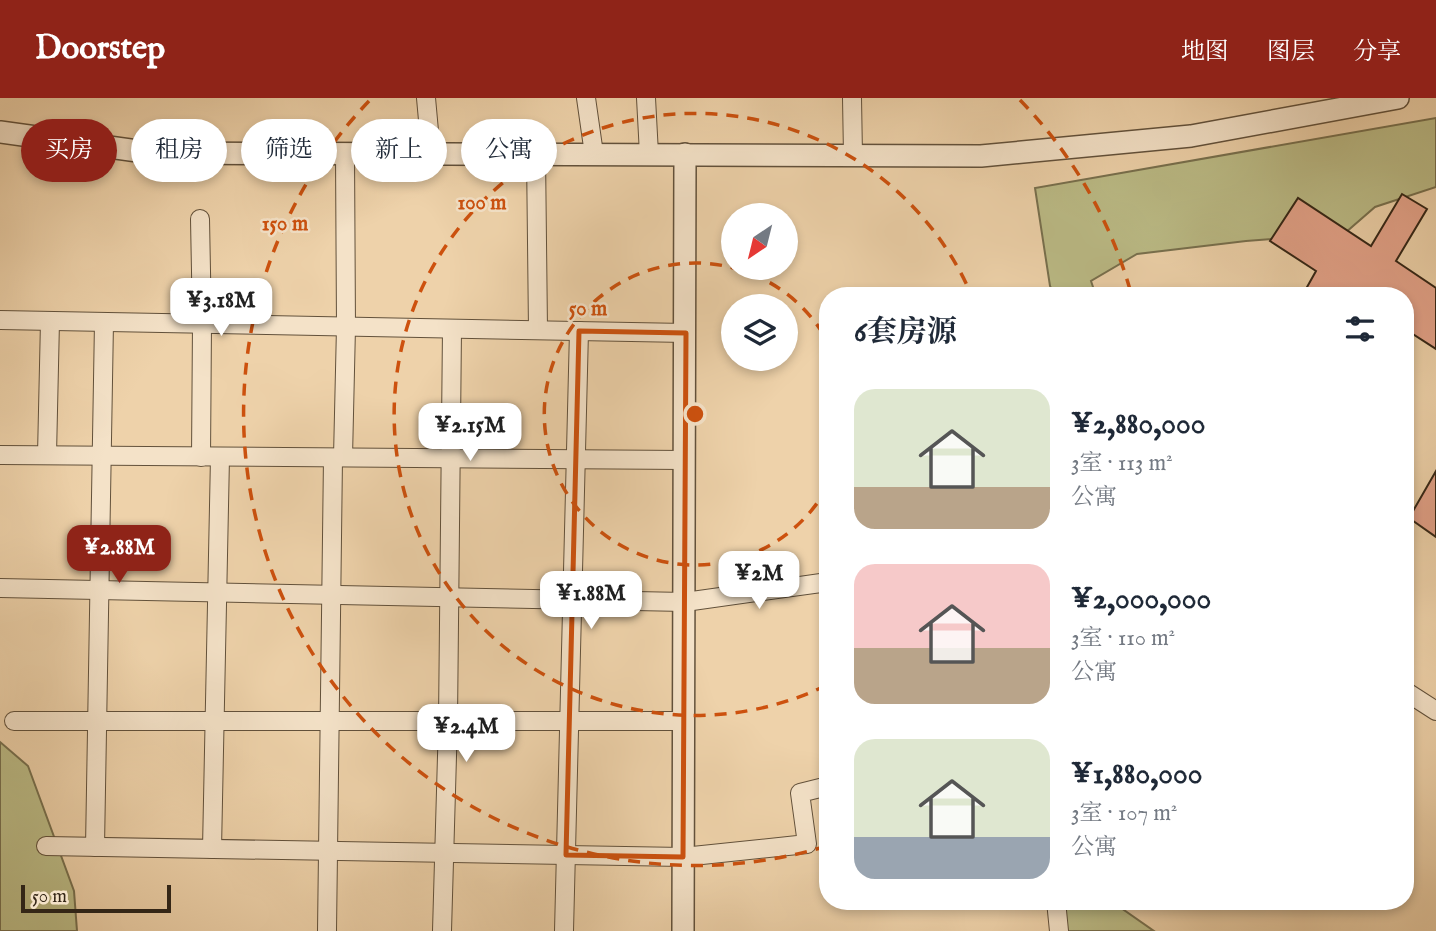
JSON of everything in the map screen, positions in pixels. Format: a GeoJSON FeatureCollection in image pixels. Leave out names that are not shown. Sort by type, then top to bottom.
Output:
{"type":"FeatureCollection","features":[{"type":"Feature","properties":{"kind":"street"},"geometry":{"type":"LineString","coordinates":[[426,98],[428,119]]}},
{"type":"Feature","properties":{"kind":"street"},"geometry":{"type":"LineString","coordinates":[[586,98],[594,153]]}},
{"type":"Feature","properties":{"kind":"street"},"geometry":{"type":"LineString","coordinates":[[646,98],[649,154]]}},
{"type":"Feature","properties":{"kind":"street"},"geometry":{"type":"LineString","coordinates":[[852,98],[853,155]]}},
{"type":"Feature","properties":{"kind":"street"},"geometry":{"type":"LineString","coordinates":[[557,154],[981,156],[1191,136],[1398,98]]}},
{"type":"Feature","properties":{"kind":"street"},"geometry":{"type":"LineString","coordinates":[[0,132],[152,153],[351,153]]}},
{"type":"Feature","properties":{"kind":"street"},"geometry":{"type":"LineString","coordinates":[[327,931],[333,595],[346,327],[345,153]]}},
{"type":"Feature","properties":{"kind":"street"},"geometry":{"type":"LineString","coordinates":[[683,931],[685,154]]}},
{"type":"Feature","properties":{"kind":"street"},"geometry":{"type":"LineString","coordinates":[[536,182],[538,330]]}},
{"type":"Feature","properties":{"kind":"street"},"geometry":{"type":"LineString","coordinates":[[200,219],[201,457]]}},
{"type":"Feature","properties":{"kind":"street"},"geometry":{"type":"LineString","coordinates":[[0,320],[686,332]]}},
{"type":"Feature","properties":{"kind":"street"},"geometry":{"type":"LineString","coordinates":[[47,455],[50,321]]}},
{"type":"Feature","properties":{"kind":"street"},"geometry":{"type":"LineString","coordinates":[[95,847],[104,322]]}},
{"type":"Feature","properties":{"kind":"street"},"geometry":{"type":"LineString","coordinates":[[442,931],[448,721],[452,328]]}},
{"type":"Feature","properties":{"kind":"street"},"geometry":{"type":"LineString","coordinates":[[564,931],[579,331]]}},
{"type":"Feature","properties":{"kind":"street"},"geometry":{"type":"LineString","coordinates":[[0,455],[685,460]]}},
{"type":"Feature","properties":{"kind":"street"},"geometry":{"type":"LineString","coordinates":[[212,849],[220,457]]}},
{"type":"Feature","properties":{"kind":"street"},"geometry":{"type":"LineString","coordinates":[[0,588],[685,602],[819,583]]}},
{"type":"Feature","properties":{"kind":"street"},"geometry":{"type":"LineString","coordinates":[[1414,697],[1436,711]]}},
{"type":"Feature","properties":{"kind":"street"},"geometry":{"type":"LineString","coordinates":[[14,721],[684,721]]}},
{"type":"Feature","properties":{"kind":"street"},"geometry":{"type":"LineString","coordinates":[[46,846],[683,857],[807,844],[800,793],[819,788]]}},
{"type":"Feature","properties":{"kind":"street"},"geometry":{"type":"LineString","coordinates":[[1057,910],[1059,931]]}},
{"type":"Feature","properties":{"kind":"highlighted area"},"geometry":{"type":"Polygon","coordinates":[[[579,331],[686,333],[683,857],[566,855],[579,331]]]}},
{"type":"Feature","properties":{"kind":"green space"},"geometry":{"type":"Polygon","coordinates":[[[1436,118],[1436,187],[1375,207],[1345,233],[1137,254],[1091,281],[1093,287],[1050,287],[1035,188],[1436,118]]]}},
{"type":"Feature","properties":{"kind":"green space"},"geometry":{"type":"Polygon","coordinates":[[[0,742],[28,766],[74,891],[77,931],[0,931],[0,742]]]}},
{"type":"Feature","properties":{"kind":"green space"},"geometry":{"type":"Polygon","coordinates":[[[1062,910],[1124,910],[1154,931],[1062,931],[1062,910]]]}},
{"type":"Feature","properties":{"kind":"building"},"geometry":{"type":"Polygon","coordinates":[[[1402,194],[1427,209],[1396,261],[1436,288],[1436,349],[1414,335],[1414,287],[1307,287],[1316,271],[1270,241],[1298,198],[1371,246],[1402,194]]]}},
{"type":"Feature","properties":{"kind":"building"},"geometry":{"type":"Polygon","coordinates":[[[1436,471],[1436,537],[1414,522],[1414,509],[1436,471]]]}}]}
